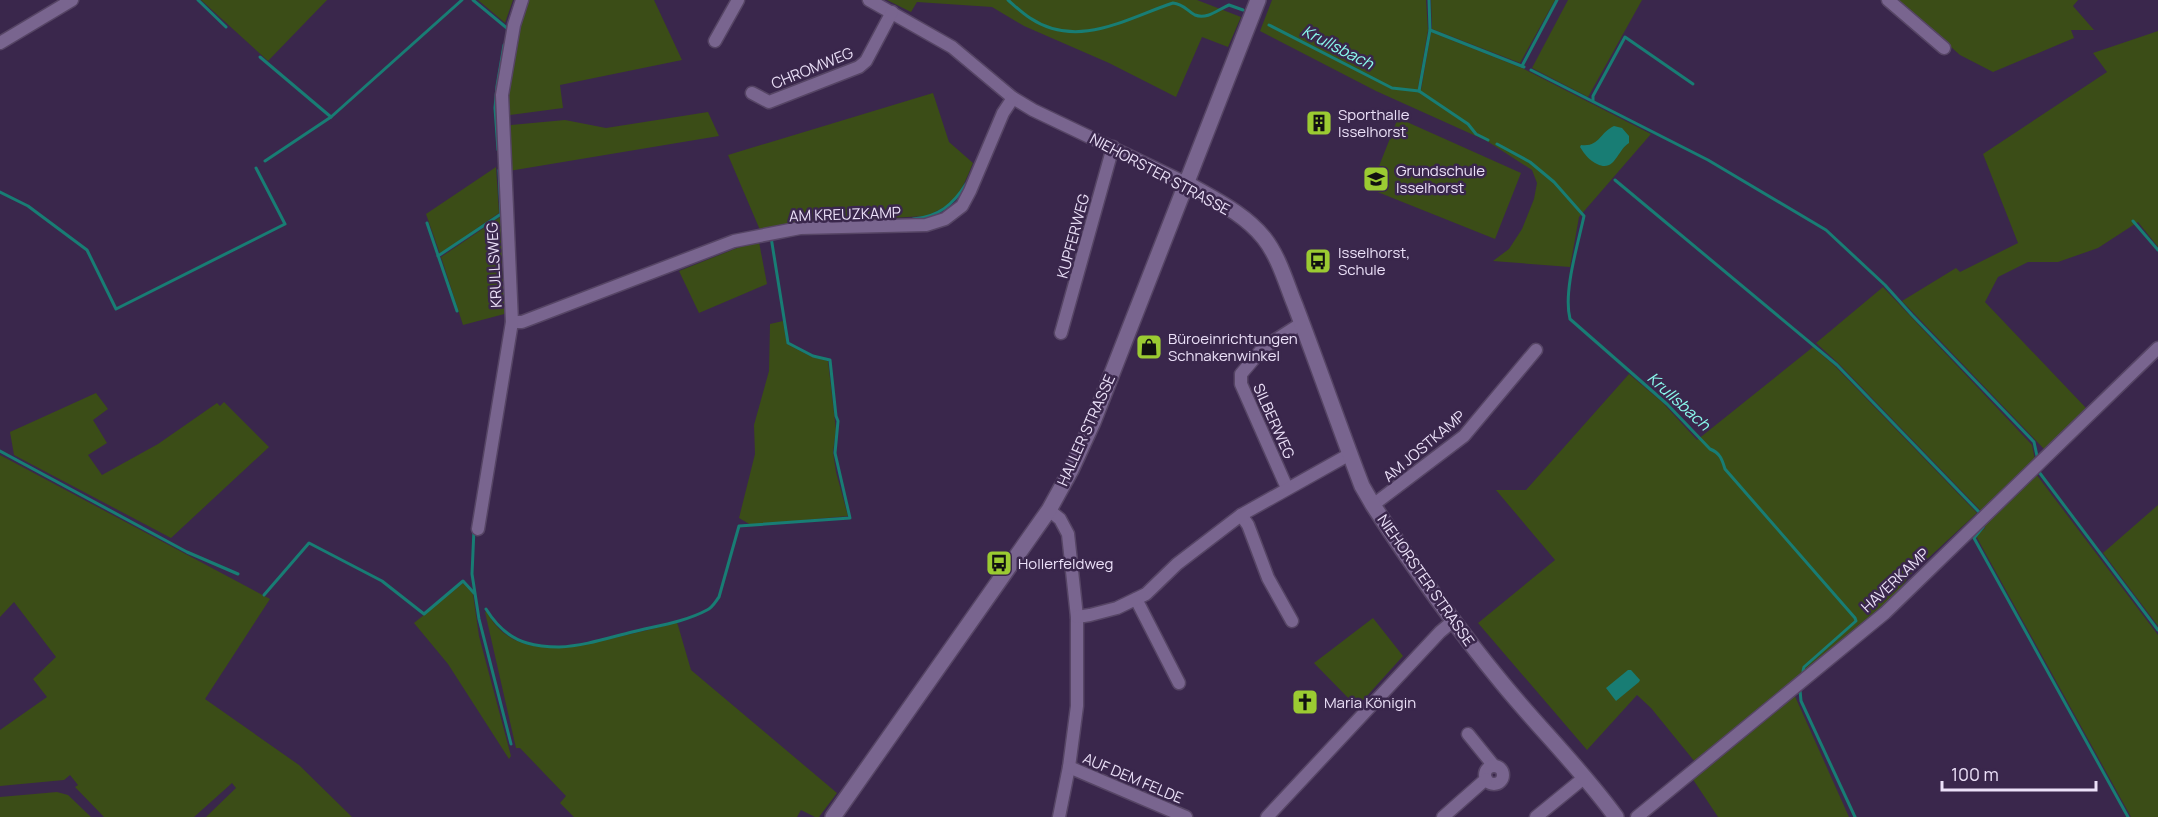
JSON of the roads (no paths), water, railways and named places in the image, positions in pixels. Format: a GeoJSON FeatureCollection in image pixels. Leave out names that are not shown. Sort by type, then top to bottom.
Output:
{"type":"FeatureCollection","features":[{"type":"Feature","properties":{"kind":"street"},"geometry":{"type":"LineString","coordinates":[[0,44],[72,0]]}},
{"type":"Feature","properties":{"kind":"street","name":"KRULLSWEG"},"geometry":{"type":"LineString","coordinates":[[478,529],[512,322],[502,95],[514,25],[522,0]]}},
{"type":"Feature","properties":{"kind":"street"},"geometry":{"type":"LineString","coordinates":[[715,41],[738,0]]}},
{"type":"Feature","properties":{"kind":"street","name":"NIEHORSTER STRASSE"},"geometry":{"type":"LineString","coordinates":[[869,0],[952,47],[1013,98],[1033,110],[1186,183],[1226,205],[1255,227],[1275,256],[1362,486],[1373,505],[1453,621],[1616,817]]}},
{"type":"Feature","properties":{"kind":"street","name":"HALLER STRASSE"},"geometry":{"type":"LineString","coordinates":[[838,815],[1049,510],[1085,441],[1258,0]]}},
{"type":"Feature","properties":{"kind":"street"},"geometry":{"type":"LineString","coordinates":[[1888,0],[1944,48]]}},
{"type":"Feature","properties":{"kind":"street","name":"CHROMWEG"},"geometry":{"type":"LineString","coordinates":[[752,93],[768,102],[859,67],[866,61],[892,12]]}},
{"type":"Feature","properties":{"kind":"street","name":"AM KREUZKAMP"},"geometry":{"type":"LineString","coordinates":[[512,322],[522,322],[734,241],[807,228],[926,225],[945,219],[962,206],[1003,113],[1013,98]]}},
{"type":"Feature","properties":{"kind":"street","name":"KUPFERWEG"},"geometry":{"type":"LineString","coordinates":[[1062,333],[1113,147]]}},
{"type":"Feature","properties":{"kind":"street","name":"SILBERWEG"},"geometry":{"type":"LineString","coordinates":[[1287,488],[1241,384],[1241,374],[1263,348],[1302,323]]}},
{"type":"Feature","properties":{"kind":"street","name":"HAVERKAMP"},"geometry":{"type":"LineString","coordinates":[[1637,817],[1885,613],[2158,348]]}},
{"type":"Feature","properties":{"kind":"street","name":"AM JOSTKAMP"},"geometry":{"type":"LineString","coordinates":[[1373,505],[1464,436],[1536,350]]}},
{"type":"Feature","properties":{"kind":"street"},"geometry":{"type":"LineString","coordinates":[[1077,616],[1117,608],[1146,594],[1208,538],[1241,515],[1350,454]]}},
{"type":"Feature","properties":{"kind":"street"},"geometry":{"type":"LineString","coordinates":[[1049,510],[1060,519],[1068,534],[1077,616],[1077,706],[1069,767],[1059,817]]}},
{"type":"Feature","properties":{"kind":"street"},"geometry":{"type":"LineString","coordinates":[[1241,515],[1248,525],[1268,578],[1292,621]]}},
{"type":"Feature","properties":{"kind":"street"},"geometry":{"type":"LineString","coordinates":[[1136,599],[1179,683]]}},
{"type":"Feature","properties":{"kind":"street"},"geometry":{"type":"LineString","coordinates":[[1267,817],[1436,636],[1453,621]]}},
{"type":"Feature","properties":{"kind":"street"},"geometry":{"type":"LineString","coordinates":[[1443,817],[1486,779],[1491,784],[1497,784],[1502,780],[1503,773],[1500,768],[1494,766],[1468,734]]}},
{"type":"Feature","properties":{"kind":"street","name":"AUF DEM FELDE"},"geometry":{"type":"LineString","coordinates":[[1069,767],[1186,817]]}},
{"type":"Feature","properties":{"kind":"street"},"geometry":{"type":"LineString","coordinates":[[1536,817],[1585,777]]}},
{"type":"Feature","properties":{"kind":"waterway"},"geometry":{"type":"LineString","coordinates":[[198,0],[226,27]]}},
{"type":"Feature","properties":{"kind":"waterway"},"geometry":{"type":"LineString","coordinates":[[265,161],[331,117],[462,0]]}},
{"type":"Feature","properties":{"kind":"waterway"},"geometry":{"type":"LineString","coordinates":[[473,0],[508,29]]}},
{"type":"Feature","properties":{"kind":"waterway","name":"Krullsbach"},"geometry":{"type":"LineString","coordinates":[[1008,0],[1030,18],[1048,27],[1066,31],[1102,28],[1173,3],[1199,16],[1208,15],[1229,5],[1243,10]]}},
{"type":"Feature","properties":{"kind":"waterway"},"geometry":{"type":"LineString","coordinates":[[1419,91],[1430,30],[1429,0]]}},
{"type":"Feature","properties":{"kind":"waterway"},"geometry":{"type":"LineString","coordinates":[[1522,66],[1557,0]]}},
{"type":"Feature","properties":{"kind":"waterway","name":"Krullsbach"},"geometry":{"type":"LineString","coordinates":[[1269,25],[1392,88],[1419,91],[1468,124],[1476,134],[1488,140]]}},
{"type":"Feature","properties":{"kind":"waterway"},"geometry":{"type":"LineString","coordinates":[[1430,30],[1524,67]]}},
{"type":"Feature","properties":{"kind":"waterway"},"geometry":{"type":"LineString","coordinates":[[1593,101],[1593,96],[1625,37],[1693,84]]}},
{"type":"Feature","properties":{"kind":"waterway"},"geometry":{"type":"LineString","coordinates":[[498,150],[495,108],[504,45]]}},
{"type":"Feature","properties":{"kind":"waterway"},"geometry":{"type":"LineString","coordinates":[[260,57],[331,117]]}},
{"type":"Feature","properties":{"kind":"waterway"},"geometry":{"type":"LineString","coordinates":[[1531,70],[1708,160],[1826,230],[1885,285],[2034,442],[2037,456]]}},
{"type":"Feature","properties":{"kind":"waterway","name":"Krullsbach"},"geometry":{"type":"LineString","coordinates":[[1497,144],[1530,162],[1554,182],[1584,216],[1568,295],[1570,319],[1667,404],[1710,449],[1718,454],[1725,469],[1855,618],[1856,621],[1804,667],[1803,671]]}},
{"type":"Feature","properties":{"kind":"waterway"},"geometry":{"type":"LineString","coordinates":[[0,192],[28,206],[87,250],[116,309],[285,224],[256,168]]}},
{"type":"Feature","properties":{"kind":"waterway"},"geometry":{"type":"LineString","coordinates":[[438,256],[501,214],[499,170]]}},
{"type":"Feature","properties":{"kind":"waterway"},"geometry":{"type":"LineString","coordinates":[[1615,180],[1837,365],[1980,513]]}},
{"type":"Feature","properties":{"kind":"waterway"},"geometry":{"type":"LineString","coordinates":[[913,219],[930,216],[944,209],[966,184]]}},
{"type":"Feature","properties":{"kind":"waterway"},"geometry":{"type":"LineString","coordinates":[[2133,221],[2158,250]]}},
{"type":"Feature","properties":{"kind":"waterway"},"geometry":{"type":"LineString","coordinates":[[427,223],[457,311]]}},
{"type":"Feature","properties":{"kind":"waterway"},"geometry":{"type":"LineString","coordinates":[[486,609],[494,620],[514,638],[547,647],[587,643],[670,623],[707,610],[719,597],[739,526],[850,518],[835,453],[838,421],[830,360],[813,356],[788,343],[771,237]]}},
{"type":"Feature","properties":{"kind":"waterway"},"geometry":{"type":"LineString","coordinates":[[0,451],[187,552],[238,574]]}},
{"type":"Feature","properties":{"kind":"waterway"},"geometry":{"type":"LineString","coordinates":[[2039,472],[2158,630]]}},
{"type":"Feature","properties":{"kind":"waterway"},"geometry":{"type":"LineString","coordinates":[[1983,527],[1974,538],[2128,817]]}},
{"type":"Feature","properties":{"kind":"waterway"},"geometry":{"type":"LineString","coordinates":[[474,529],[472,574],[479,619],[511,744]]}},
{"type":"Feature","properties":{"kind":"waterway"},"geometry":{"type":"LineString","coordinates":[[264,595],[309,543],[382,581],[424,614],[463,581],[474,593]]}},
{"type":"Feature","properties":{"kind":"waterway","name":"Krullsbach"},"geometry":{"type":"LineString","coordinates":[[1800,690],[1801,701],[1855,817]]}},
{"type":"Feature","properties":{"kind":"place","name":"Sporthalle Isselhorst"},"geometry":{"type":"Point","coordinates":[1319,123]}},
{"type":"Feature","properties":{"kind":"place","name":"Grundschule Isselhorst"},"geometry":{"type":"Point","coordinates":[1376,179]}},
{"type":"Feature","properties":{"kind":"place","name":"Isselhorst, Schule"},"geometry":{"type":"Point","coordinates":[1318,261]}},
{"type":"Feature","properties":{"kind":"place","name":"Büroeinrichtungen Schnakenwinkel"},"geometry":{"type":"Point","coordinates":[1149,347]}},
{"type":"Feature","properties":{"kind":"place","name":"Hollerfeldweg"},"geometry":{"type":"Point","coordinates":[999,563]}},
{"type":"Feature","properties":{"kind":"place","name":"Maria Königin"},"geometry":{"type":"Point","coordinates":[1305,702]}}]}
